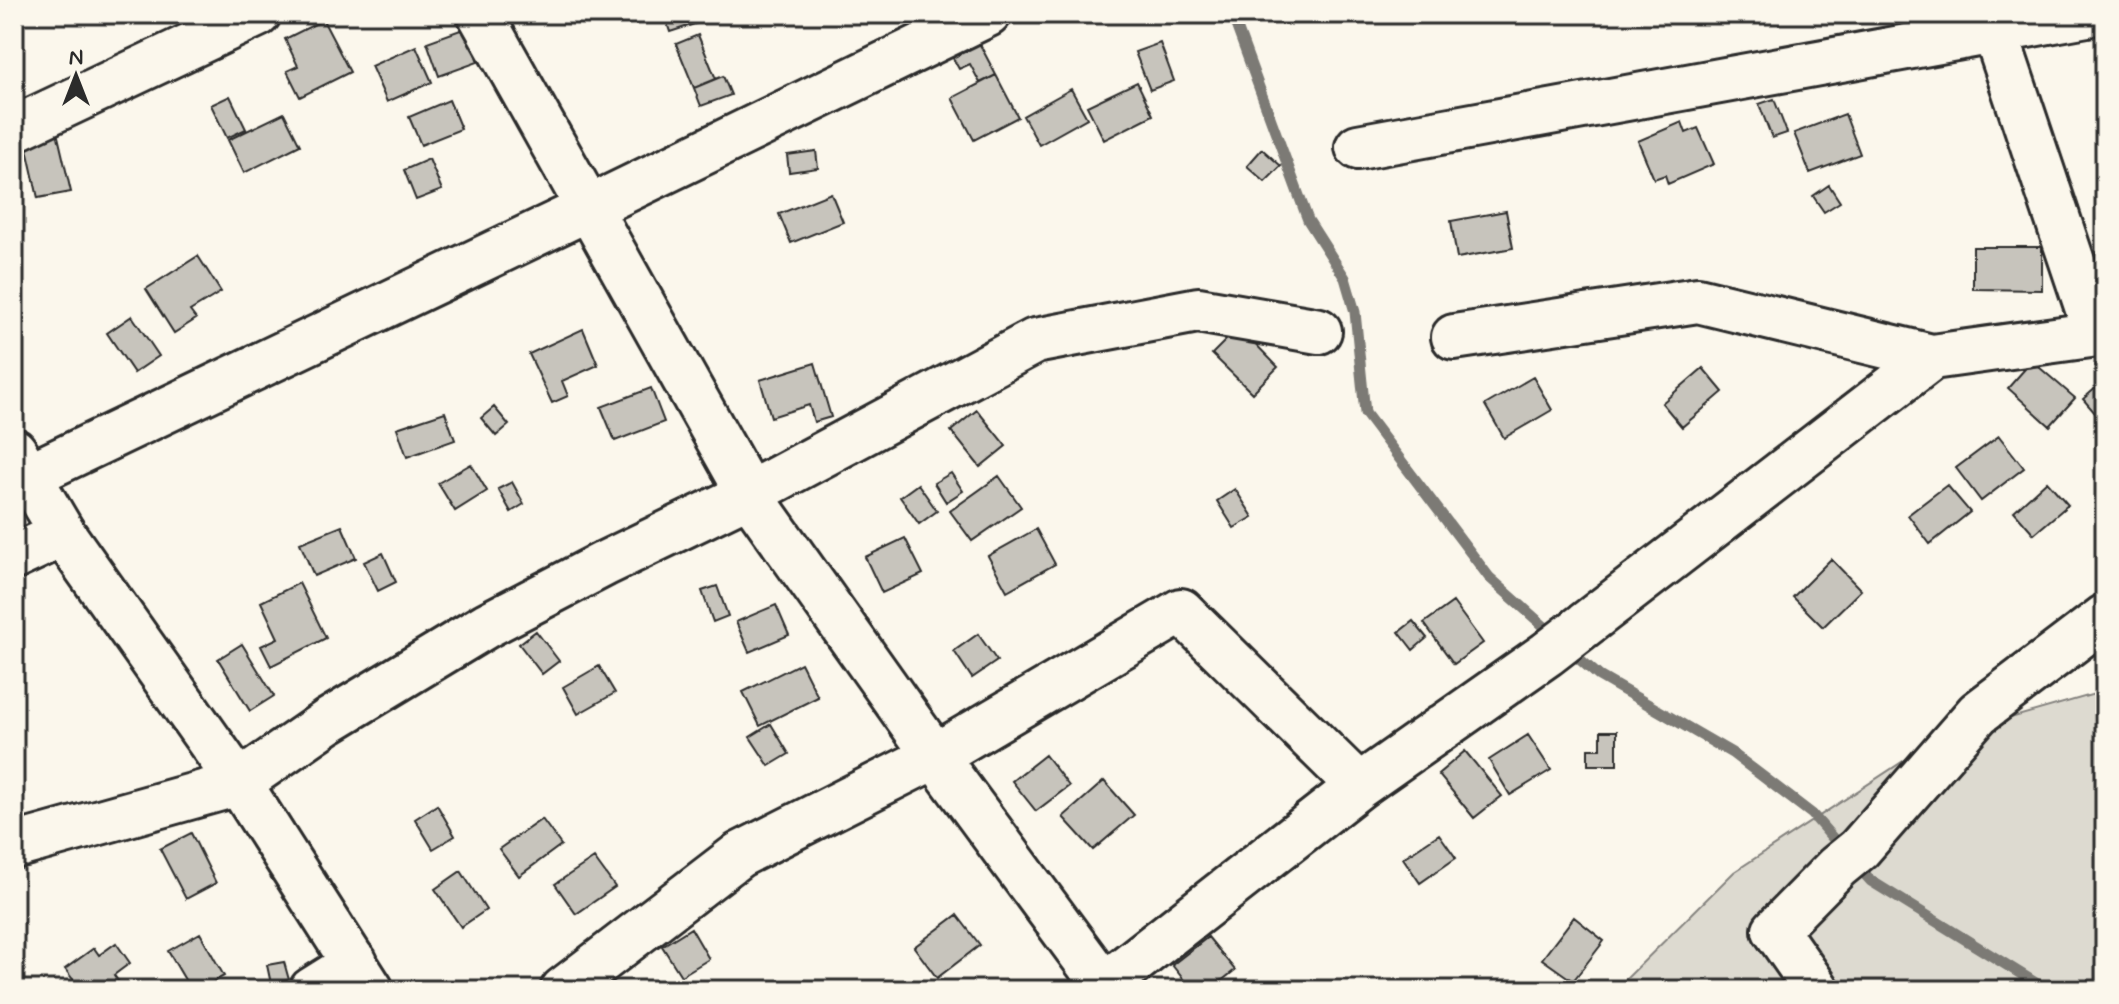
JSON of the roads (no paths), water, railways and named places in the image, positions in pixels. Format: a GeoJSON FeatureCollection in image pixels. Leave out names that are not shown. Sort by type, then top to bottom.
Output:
{"type":"FeatureCollection","features":[{"type":"Feature","properties":{"kind":"street"},"geometry":{"type":"LineString","coordinates":[[14,129],[258,14]]}},
{"type":"Feature","properties":{"kind":"street"},"geometry":{"type":"LineString","coordinates":[[480,14],[749,494],[1101,988],[1359,786],[1563,641],[1932,357]]}},
{"type":"Feature","properties":{"kind":"street"},"geometry":{"type":"LineString","coordinates":[[312,990],[363,977],[239,783],[63,534],[21,464],[589,208],[988,14]]}},
{"type":"Feature","properties":{"kind":"street"},"geometry":{"type":"LineString","coordinates":[[1358,147],[1992,22],[2087,14]]}},
{"type":"Feature","properties":{"kind":"street"},"geometry":{"type":"LineString","coordinates":[[1454,337],[1698,300],[1932,357],[2101,333],[1992,22]]}},
{"type":"Feature","properties":{"kind":"street"},"geometry":{"type":"LineString","coordinates":[[14,846],[239,783],[327,722],[487,625],[749,494],[1035,341],[1198,310],[1319,331]]}},
{"type":"Feature","properties":{"kind":"street"},"geometry":{"type":"LineString","coordinates":[[14,557],[63,534]]}},
{"type":"Feature","properties":{"kind":"street"},"geometry":{"type":"LineString","coordinates":[[563,990],[739,855],[935,756],[1181,611],[1359,786]]}},
{"type":"Feature","properties":{"kind":"street"},"geometry":{"type":"LineString","coordinates":[[1817,990],[1775,930],[1848,858],[1978,713],[2105,617]]}},
{"type":"Feature","properties":{"kind":"waterway"},"geometry":{"type":"LineString","coordinates":[[1232,14],[1308,220],[1345,278],[1355,312],[1365,413],[1489,577],[1556,637]]}},
{"type":"Feature","properties":{"kind":"waterway"},"geometry":{"type":"LineString","coordinates":[[1568,649],[1599,676],[1732,753],[1812,814],[1843,850]]}},
{"type":"Feature","properties":{"kind":"waterway"},"geometry":{"type":"LineString","coordinates":[[1855,863],[1871,881],[2047,990]]}}]}
